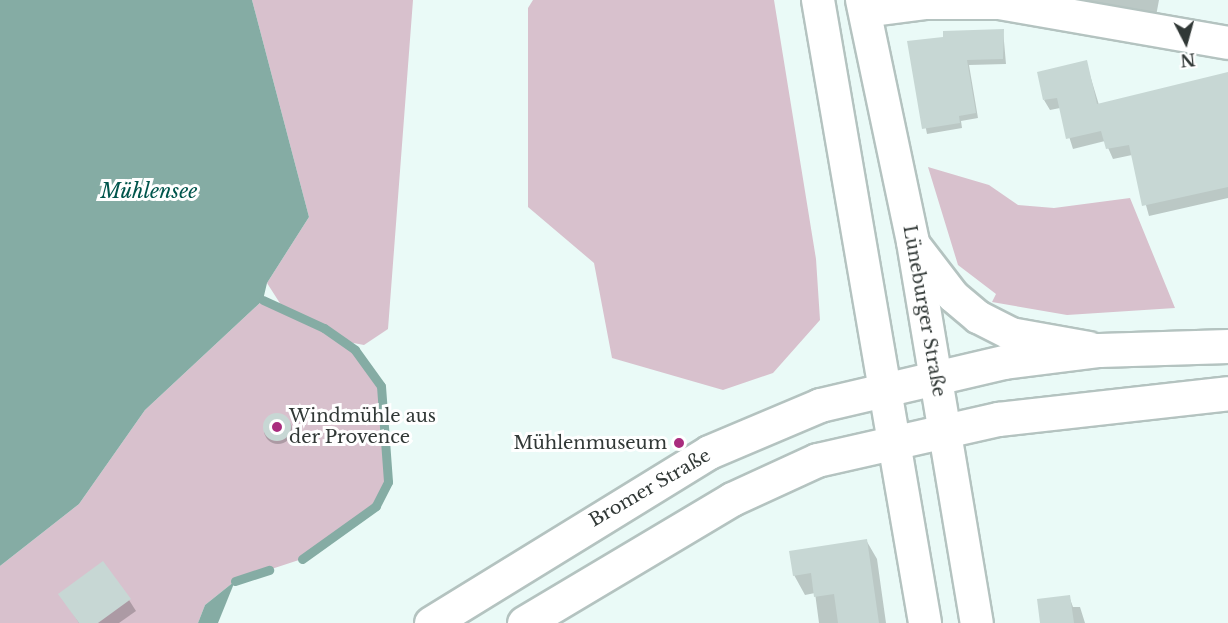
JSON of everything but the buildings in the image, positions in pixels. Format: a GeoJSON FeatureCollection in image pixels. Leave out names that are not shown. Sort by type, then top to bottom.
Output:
{"type":"FeatureCollection","features":[{"type":"Feature","properties":{"kind":"main road","name":"Bromer Straße"},"geometry":{"type":"LineString","coordinates":[[431,623],[710,452],[820,405],[934,374],[1099,350],[1228,346]]}},
{"type":"Feature","properties":{"kind":"main road"},"geometry":{"type":"LineString","coordinates":[[524,623],[732,499],[817,460],[945,429],[1120,401],[1228,393]]}},
{"type":"Feature","properties":{"kind":"street"},"geometry":{"type":"LineString","coordinates":[[818,0],[925,623]]}},
{"type":"Feature","properties":{"kind":"street"},"geometry":{"type":"LineString","coordinates":[[863,6],[999,2],[1228,43]]}},
{"type":"Feature","properties":{"kind":"street","name":"Lüneburger Straße"},"geometry":{"type":"LineString","coordinates":[[863,6],[913,242],[934,374],[957,493],[977,623]]}},
{"type":"Feature","properties":{"kind":"street"},"geometry":{"type":"LineString","coordinates":[[913,242],[930,271],[978,317],[1011,334],[1099,350]]}},
{"type":"Feature","properties":{"kind":"shaded area"},"geometry":{"type":"Polygon","coordinates":[[[252,0],[413,0],[388,329],[364,345],[343,341],[381,386],[388,482],[376,506],[332,541],[302,559],[235,581],[205,605],[198,623],[0,623],[0,566],[79,504],[145,410],[263,300],[283,308],[267,283],[309,217],[252,0]]]}},
{"type":"Feature","properties":{"kind":"shaded area"},"geometry":{"type":"Polygon","coordinates":[[[533,0],[774,0],[816,259],[820,320],[773,373],[723,390],[612,358],[594,263],[528,207],[528,8],[533,0]]]}},
{"type":"Feature","properties":{"kind":"shaded area"},"geometry":{"type":"Polygon","coordinates":[[[928,167],[989,185],[1018,205],[1054,208],[1130,198],[1175,308],[1067,315],[992,302],[996,294],[958,265],[928,167]]]}},
{"type":"Feature","properties":{"kind":"water","name":"Mühlensee"},"geometry":{"type":"Polygon","coordinates":[[[0,0],[252,0],[309,217],[267,283],[263,300],[145,410],[79,504],[0,566],[0,0]]]}},
{"type":"Feature","properties":{"kind":"water"},"geometry":{"type":"Polygon","coordinates":[[[235,581],[218,623],[198,623],[205,605],[235,581]]]}},
{"type":"Feature","properties":{"kind":"waterway"},"geometry":{"type":"LineString","coordinates":[[263,300],[324,328],[355,350],[381,386],[388,482],[376,506],[302,559]]}},
{"type":"Feature","properties":{"kind":"waterway"},"geometry":{"type":"LineString","coordinates":[[235,581],[269,570]]}},
{"type":"Feature","properties":{"kind":"place","name":"Windmühle aus der Provence"},"geometry":{"type":"Point","coordinates":[277,427]}},
{"type":"Feature","properties":{"kind":"place","name":"Mühlenmuseum"},"geometry":{"type":"Point","coordinates":[679,443]}}]}
